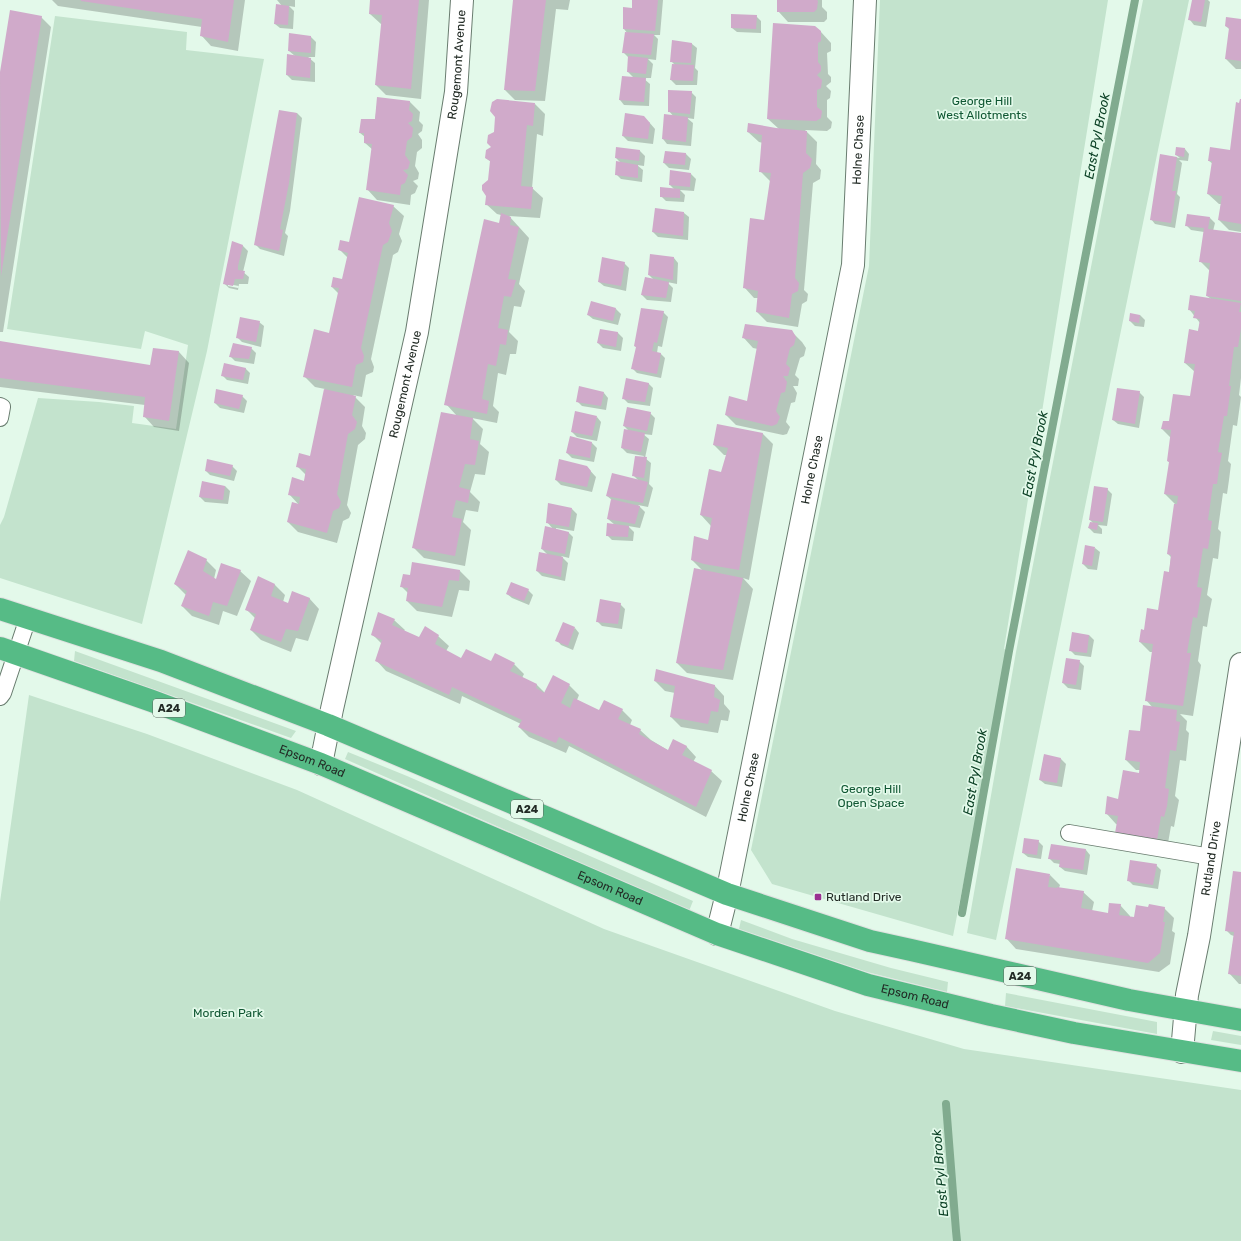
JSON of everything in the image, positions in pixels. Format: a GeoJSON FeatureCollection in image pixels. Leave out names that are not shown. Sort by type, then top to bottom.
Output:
{"type":"FeatureCollection","features":[{"type":"Feature","properties":{"kind":"highway","name":"A24"},"geometry":{"type":"LineString","coordinates":[[0,609],[161,661],[328,725],[727,894],[877,942],[970,965],[1086,991],[1186,1011],[1241,1020]]}},
{"type":"Feature","properties":{"kind":"highway","name":"Epsom Road"},"geometry":{"type":"LineString","coordinates":[[8,651],[152,701],[321,764],[718,934],[868,985],[990,1015],[1074,1033],[1241,1061]]}},
{"type":"Feature","properties":{"kind":"street","name":"Rougemont Avenue"},"geometry":{"type":"LineString","coordinates":[[321,764],[328,725],[417,332],[456,92],[462,0]]}},
{"type":"Feature","properties":{"kind":"street","name":"Holne Chase"},"geometry":{"type":"LineString","coordinates":[[718,934],[853,265],[865,0]]}},
{"type":"Feature","properties":{"kind":"street","name":"Rutland Drive"},"geometry":{"type":"LineString","coordinates":[[1182,1052],[1187,996],[1199,936],[1239,690],[1241,664]]}},
{"type":"Feature","properties":{"kind":"lane"},"geometry":{"type":"LineString","coordinates":[[0,406],[2,407],[0,418]]}},
{"type":"Feature","properties":{"kind":"lane"},"geometry":{"type":"LineString","coordinates":[[0,697],[3,693],[8,651],[28,618]]}},
{"type":"Feature","properties":{"kind":"lane"},"geometry":{"type":"LineString","coordinates":[[1069,833],[1211,856]]}},
{"type":"Feature","properties":{"kind":"green space","name":"George Hill West Allotments"},"geometry":{"type":"Polygon","coordinates":[[[880,0],[1108,0],[1004,649],[1009,651],[953,936],[772,884],[751,850],[869,266],[880,0]]]}},
{"type":"Feature","properties":{"kind":"green space"},"geometry":{"type":"Polygon","coordinates":[[[1143,0],[1189,0],[996,940],[967,933],[1016,652],[1143,0]]]}},
{"type":"Feature","properties":{"kind":"green space"},"geometry":{"type":"Polygon","coordinates":[[[55,16],[187,32],[186,50],[264,59],[207,351],[142,624],[0,578],[0,525],[4,517],[38,398],[134,406],[132,423],[176,429],[188,345],[145,331],[141,349],[7,329],[55,16]]]}},
{"type":"Feature","properties":{"kind":"green space"},"geometry":{"type":"Polygon","coordinates":[[[75,651],[296,731],[291,738],[74,661],[75,651]]]}},
{"type":"Feature","properties":{"kind":"green space","name":"Morden Park"},"geometry":{"type":"Polygon","coordinates":[[[29,695],[147,734],[297,790],[604,929],[835,1011],[964,1049],[1241,1090],[1241,1241],[0,1241],[0,902],[29,695]]]}},
{"type":"Feature","properties":{"kind":"green space"},"geometry":{"type":"Polygon","coordinates":[[[348,752],[407,776],[693,901],[689,911],[345,759],[348,752]]]}},
{"type":"Feature","properties":{"kind":"green space"},"geometry":{"type":"Polygon","coordinates":[[[741,920],[792,939],[891,968],[948,982],[947,992],[867,972],[739,929],[741,920]]]}},
{"type":"Feature","properties":{"kind":"green space"},"geometry":{"type":"Polygon","coordinates":[[[1006,993],[1157,1022],[1157,1034],[1005,1006],[1006,993]]]}},
{"type":"Feature","properties":{"kind":"green space"},"geometry":{"type":"Polygon","coordinates":[[[1213,1031],[1241,1036],[1241,1045],[1211,1040],[1213,1031]]]}},
{"type":"Feature","properties":{"kind":"building"},"geometry":{"type":"Polygon","coordinates":[[[81,0],[234,0],[228,42],[200,36],[202,19],[81,0]]]}},
{"type":"Feature","properties":{"kind":"building"},"geometry":{"type":"Polygon","coordinates":[[[370,0],[419,0],[411,89],[375,85],[382,15],[369,14],[370,0]]]}},
{"type":"Feature","properties":{"kind":"building"},"geometry":{"type":"Polygon","coordinates":[[[513,0],[546,0],[535,91],[504,90],[513,0]]]}},
{"type":"Feature","properties":{"kind":"building"},"geometry":{"type":"Polygon","coordinates":[[[632,0],[658,0],[655,31],[623,29],[623,7],[632,8],[632,0]]]}},
{"type":"Feature","properties":{"kind":"building"},"geometry":{"type":"Polygon","coordinates":[[[777,0],[818,1],[817,9],[814,12],[777,12],[777,0]]]}},
{"type":"Feature","properties":{"kind":"building"},"geometry":{"type":"Polygon","coordinates":[[[1192,0],[1205,0],[1201,22],[1188,20],[1192,0]]]}},
{"type":"Feature","properties":{"kind":"building"},"geometry":{"type":"Polygon","coordinates":[[[276,4],[289,6],[288,25],[274,24],[276,4]]]}},
{"type":"Feature","properties":{"kind":"building"},"geometry":{"type":"Polygon","coordinates":[[[10,10],[42,16],[1,276],[0,72],[10,10]]]}},
{"type":"Feature","properties":{"kind":"building"},"geometry":{"type":"Polygon","coordinates":[[[731,14],[757,15],[756,29],[731,28],[731,14]]]}},
{"type":"Feature","properties":{"kind":"building"},"geometry":{"type":"Polygon","coordinates":[[[1226,17],[1241,19],[1241,61],[1225,59],[1229,28],[1225,26],[1226,17]]]}},
{"type":"Feature","properties":{"kind":"building"},"geometry":{"type":"Polygon","coordinates":[[[773,23],[815,26],[821,31],[821,41],[818,43],[818,62],[821,66],[821,71],[817,75],[822,80],[821,88],[817,90],[817,107],[822,111],[821,118],[816,121],[767,119],[773,23]]]}},
{"type":"Feature","properties":{"kind":"building"},"geometry":{"type":"Polygon","coordinates":[[[625,32],[654,34],[651,55],[622,53],[625,32]]]}},
{"type":"Feature","properties":{"kind":"building"},"geometry":{"type":"Polygon","coordinates":[[[289,33],[311,36],[311,53],[288,51],[289,33]]]}},
{"type":"Feature","properties":{"kind":"building"},"geometry":{"type":"Polygon","coordinates":[[[672,40],[692,43],[691,63],[670,62],[672,40]]]}},
{"type":"Feature","properties":{"kind":"building"},"geometry":{"type":"Polygon","coordinates":[[[287,54],[311,58],[310,78],[286,75],[287,54]]]}},
{"type":"Feature","properties":{"kind":"building"},"geometry":{"type":"Polygon","coordinates":[[[628,56],[648,58],[646,74],[627,72],[628,56]]]}},
{"type":"Feature","properties":{"kind":"building"},"geometry":{"type":"Polygon","coordinates":[[[672,64],[694,65],[693,81],[670,80],[672,64]]]}},
{"type":"Feature","properties":{"kind":"building"},"geometry":{"type":"Polygon","coordinates":[[[622,76],[646,78],[644,102],[619,100],[622,76]]]}},
{"type":"Feature","properties":{"kind":"building"},"geometry":{"type":"Polygon","coordinates":[[[668,90],[692,91],[690,114],[668,112],[668,90]]]}},
{"type":"Feature","properties":{"kind":"building"},"geometry":{"type":"Polygon","coordinates":[[[377,97],[410,101],[409,110],[413,114],[412,121],[408,123],[413,128],[412,137],[407,141],[405,155],[410,162],[408,169],[403,170],[408,175],[405,183],[401,185],[400,195],[366,190],[372,144],[364,143],[364,133],[359,133],[361,119],[375,119],[377,97]]]}},
{"type":"Feature","properties":{"kind":"building"},"geometry":{"type":"Polygon","coordinates":[[[497,99],[535,103],[533,126],[527,125],[521,186],[533,187],[531,209],[485,205],[486,196],[482,190],[482,185],[488,180],[490,161],[485,158],[486,150],[491,147],[487,143],[488,135],[494,132],[495,117],[490,111],[492,102],[497,99]]]}},
{"type":"Feature","properties":{"kind":"building"},"geometry":{"type":"Polygon","coordinates":[[[1240,99],[1241,224],[1218,220],[1222,196],[1207,194],[1212,161],[1208,161],[1210,147],[1230,150],[1236,102],[1239,103],[1240,99]]]}},
{"type":"Feature","properties":{"kind":"building"},"geometry":{"type":"Polygon","coordinates":[[[279,110],[297,113],[289,183],[280,229],[283,230],[279,251],[254,245],[279,110]]]}},
{"type":"Feature","properties":{"kind":"building"},"geometry":{"type":"Polygon","coordinates":[[[625,113],[644,116],[650,123],[648,139],[622,136],[625,113]]]}},
{"type":"Feature","properties":{"kind":"building"},"geometry":{"type":"Polygon","coordinates":[[[664,114],[688,117],[686,142],[662,139],[664,114]]]}},
{"type":"Feature","properties":{"kind":"building"},"geometry":{"type":"Polygon","coordinates":[[[748,123],[807,131],[806,153],[812,159],[810,168],[803,173],[795,278],[799,283],[798,291],[792,294],[789,318],[756,312],[758,291],[743,288],[750,218],[764,220],[771,173],[759,172],[762,135],[747,132],[748,123]]]}},
{"type":"Feature","properties":{"kind":"building"},"geometry":{"type":"Polygon","coordinates":[[[616,147],[640,150],[639,161],[615,158],[616,147]]]}},
{"type":"Feature","properties":{"kind":"building"},"geometry":{"type":"Polygon","coordinates":[[[1176,147],[1185,148],[1184,157],[1175,155],[1176,147]]]}},
{"type":"Feature","properties":{"kind":"building"},"geometry":{"type":"Polygon","coordinates":[[[665,151],[686,153],[685,165],[663,163],[665,151]]]}},
{"type":"Feature","properties":{"kind":"building"},"geometry":{"type":"Polygon","coordinates":[[[1160,154],[1177,157],[1172,191],[1176,191],[1171,223],[1150,220],[1160,154]]]}},
{"type":"Feature","properties":{"kind":"building"},"geometry":{"type":"Polygon","coordinates":[[[616,161],[638,165],[638,178],[615,175],[616,161]]]}},
{"type":"Feature","properties":{"kind":"building"},"geometry":{"type":"Polygon","coordinates":[[[670,170],[691,173],[690,187],[669,185],[670,170]]]}},
{"type":"Feature","properties":{"kind":"building"},"geometry":{"type":"Polygon","coordinates":[[[660,187],[680,189],[680,198],[660,197],[660,187]]]}},
{"type":"Feature","properties":{"kind":"building"},"geometry":{"type":"Polygon","coordinates":[[[359,197],[394,205],[389,223],[392,231],[388,242],[383,245],[361,348],[364,356],[363,362],[356,365],[352,387],[303,377],[314,329],[329,333],[339,288],[331,287],[333,277],[342,279],[348,253],[338,250],[340,240],[349,242],[359,197]]]}},
{"type":"Feature","properties":{"kind":"building"},"geometry":{"type":"Polygon","coordinates":[[[655,208],[684,212],[683,236],[652,232],[655,208]]]}},
{"type":"Feature","properties":{"kind":"building"},"geometry":{"type":"Polygon","coordinates":[[[501,213],[511,217],[510,225],[519,227],[508,279],[516,280],[511,297],[504,296],[498,328],[508,330],[506,345],[500,344],[496,366],[488,364],[482,399],[489,401],[487,414],[444,405],[484,219],[499,223],[501,213]]]}},
{"type":"Feature","properties":{"kind":"building"},"geometry":{"type":"Polygon","coordinates":[[[1187,214],[1210,217],[1208,229],[1241,233],[1241,301],[1206,296],[1210,263],[1199,262],[1204,228],[1185,226],[1187,214]]]}},
{"type":"Feature","properties":{"kind":"building"},"geometry":{"type":"Polygon","coordinates":[[[232,241],[243,245],[238,270],[245,271],[243,279],[235,279],[233,286],[223,284],[232,241]]]}},
{"type":"Feature","properties":{"kind":"building"},"geometry":{"type":"Polygon","coordinates":[[[650,254],[674,257],[673,280],[648,275],[650,254]]]}},
{"type":"Feature","properties":{"kind":"building"},"geometry":{"type":"Polygon","coordinates":[[[602,257],[625,262],[621,286],[598,282],[602,257]]]}},
{"type":"Feature","properties":{"kind":"building"},"geometry":{"type":"Polygon","coordinates":[[[645,277],[669,282],[666,298],[641,295],[645,277]]]}},
{"type":"Feature","properties":{"kind":"building"},"geometry":{"type":"Polygon","coordinates":[[[1190,295],[1241,303],[1239,312],[1241,312],[1241,328],[1238,347],[1234,347],[1227,416],[1224,416],[1218,452],[1222,453],[1217,484],[1213,484],[1208,520],[1212,521],[1208,549],[1203,548],[1197,587],[1202,588],[1197,618],[1193,617],[1187,653],[1191,653],[1183,706],[1145,701],[1153,644],[1139,642],[1141,629],[1144,630],[1147,608],[1158,610],[1164,571],[1169,572],[1171,555],[1167,554],[1174,504],[1177,504],[1178,496],[1164,494],[1169,462],[1167,461],[1171,430],[1161,429],[1163,421],[1169,421],[1173,394],[1190,396],[1195,364],[1184,363],[1189,329],[1198,331],[1200,319],[1193,318],[1195,311],[1188,310],[1190,295]]]}},
{"type":"Feature","properties":{"kind":"building"},"geometry":{"type":"Polygon","coordinates":[[[591,301],[616,308],[613,321],[587,315],[591,301]]]}},
{"type":"Feature","properties":{"kind":"building"},"geometry":{"type":"Polygon","coordinates":[[[641,308],[664,311],[657,343],[654,342],[652,351],[661,353],[657,374],[631,369],[636,347],[634,346],[641,308]]]}},
{"type":"Feature","properties":{"kind":"building"},"geometry":{"type":"Polygon","coordinates":[[[1130,313],[1140,315],[1139,323],[1129,321],[1130,313]]]}},
{"type":"Feature","properties":{"kind":"building"},"geometry":{"type":"Polygon","coordinates":[[[240,317],[260,321],[256,342],[236,338],[240,317]]]}},
{"type":"Feature","properties":{"kind":"building"},"geometry":{"type":"Polygon","coordinates":[[[745,324],[792,330],[796,337],[794,345],[790,348],[786,364],[790,368],[788,376],[783,376],[787,382],[785,392],[781,393],[776,411],[780,417],[777,424],[772,426],[725,415],[729,396],[747,401],[758,341],[742,338],[745,324]]]}},
{"type":"Feature","properties":{"kind":"building"},"geometry":{"type":"Polygon","coordinates":[[[600,329],[618,332],[616,347],[597,343],[600,329]]]}},
{"type":"Feature","properties":{"kind":"building"},"geometry":{"type":"Polygon","coordinates":[[[0,341],[150,365],[153,348],[179,351],[169,421],[143,417],[145,397],[0,378],[0,341]]]}},
{"type":"Feature","properties":{"kind":"building"},"geometry":{"type":"Polygon","coordinates":[[[233,343],[252,347],[249,359],[229,357],[233,343]]]}},
{"type":"Feature","properties":{"kind":"building"},"geometry":{"type":"Polygon","coordinates":[[[224,363],[246,368],[243,380],[221,376],[224,363]]]}},
{"type":"Feature","properties":{"kind":"building"},"geometry":{"type":"Polygon","coordinates":[[[626,378],[649,383],[645,402],[622,399],[626,378]]]}},
{"type":"Feature","properties":{"kind":"building"},"geometry":{"type":"Polygon","coordinates":[[[579,386],[604,392],[601,406],[576,402],[579,386]]]}},
{"type":"Feature","properties":{"kind":"building"},"geometry":{"type":"Polygon","coordinates":[[[1117,388],[1140,391],[1135,424],[1112,420],[1117,388]]]}},
{"type":"Feature","properties":{"kind":"building"},"geometry":{"type":"Polygon","coordinates":[[[216,389],[243,395],[239,409],[214,403],[216,389]]]}},
{"type":"Feature","properties":{"kind":"building"},"geometry":{"type":"Polygon","coordinates":[[[324,389],[356,396],[352,415],[357,422],[355,429],[348,434],[337,494],[341,502],[339,508],[333,511],[327,533],[287,522],[292,502],[299,504],[300,497],[288,495],[292,477],[304,481],[306,469],[296,467],[299,453],[310,456],[324,389]]]}},
{"type":"Feature","properties":{"kind":"building"},"geometry":{"type":"Polygon","coordinates":[[[627,407],[651,412],[647,431],[623,426],[627,407]]]}},
{"type":"Feature","properties":{"kind":"building"},"geometry":{"type":"Polygon","coordinates":[[[575,411],[597,416],[592,436],[571,432],[575,411]]]}},
{"type":"Feature","properties":{"kind":"building"},"geometry":{"type":"Polygon","coordinates":[[[441,412],[473,418],[470,439],[479,441],[475,465],[465,464],[459,487],[470,490],[468,503],[456,500],[452,517],[462,519],[455,556],[412,548],[441,412]]]}},
{"type":"Feature","properties":{"kind":"building"},"geometry":{"type":"Polygon","coordinates":[[[717,424],[763,433],[739,570],[704,564],[691,560],[694,536],[708,540],[712,518],[700,515],[709,469],[721,472],[728,448],[713,445],[717,424]]]}},
{"type":"Feature","properties":{"kind":"building"},"geometry":{"type":"Polygon","coordinates":[[[624,429],[645,433],[641,452],[621,448],[624,429]]]}},
{"type":"Feature","properties":{"kind":"building"},"geometry":{"type":"Polygon","coordinates":[[[570,436],[592,442],[590,458],[566,453],[570,436]]]}},
{"type":"Feature","properties":{"kind":"building"},"geometry":{"type":"Polygon","coordinates":[[[635,456],[647,457],[644,478],[632,476],[635,456]]]}},
{"type":"Feature","properties":{"kind":"building"},"geometry":{"type":"Polygon","coordinates":[[[207,459],[233,465],[230,476],[205,471],[207,459]]]}},
{"type":"Feature","properties":{"kind":"building"},"geometry":{"type":"Polygon","coordinates":[[[559,459],[587,466],[591,471],[587,487],[555,480],[559,459]]]}},
{"type":"Feature","properties":{"kind":"building"},"geometry":{"type":"Polygon","coordinates":[[[612,473],[648,482],[643,503],[606,496],[612,473]]]}},
{"type":"Feature","properties":{"kind":"building"},"geometry":{"type":"Polygon","coordinates":[[[202,481],[225,486],[223,500],[199,497],[202,481]]]}},
{"type":"Feature","properties":{"kind":"building"},"geometry":{"type":"Polygon","coordinates":[[[1094,486],[1108,488],[1103,522],[1089,520],[1094,486]]]}},
{"type":"Feature","properties":{"kind":"building"},"geometry":{"type":"Polygon","coordinates":[[[611,499],[640,506],[635,524],[607,519],[611,499]]]}},
{"type":"Feature","properties":{"kind":"building"},"geometry":{"type":"Polygon","coordinates":[[[548,503],[572,508],[569,527],[546,523],[548,503]]]}},
{"type":"Feature","properties":{"kind":"building"},"geometry":{"type":"Polygon","coordinates":[[[1090,522],[1098,523],[1097,530],[1088,528],[1090,522]]]}},
{"type":"Feature","properties":{"kind":"building"},"geometry":{"type":"Polygon","coordinates":[[[607,523],[629,526],[628,537],[606,536],[607,523]]]}},
{"type":"Feature","properties":{"kind":"building"},"geometry":{"type":"Polygon","coordinates":[[[545,526],[569,532],[565,554],[541,549],[545,526]]]}},
{"type":"Feature","properties":{"kind":"building"},"geometry":{"type":"Polygon","coordinates":[[[1085,545],[1095,547],[1092,566],[1082,564],[1085,545]]]}},
{"type":"Feature","properties":{"kind":"building"},"geometry":{"type":"Polygon","coordinates":[[[188,550],[207,559],[203,571],[216,579],[221,563],[241,570],[227,606],[213,602],[209,616],[181,606],[187,591],[174,584],[188,550]]]}},
{"type":"Feature","properties":{"kind":"building"},"geometry":{"type":"Polygon","coordinates":[[[539,552],[563,557],[561,577],[536,571],[539,552]]]}},
{"type":"Feature","properties":{"kind":"building"},"geometry":{"type":"Polygon","coordinates":[[[412,562],[460,570],[459,581],[449,580],[442,607],[406,601],[408,588],[400,587],[403,574],[410,575],[412,562]]]}},
{"type":"Feature","properties":{"kind":"building"},"geometry":{"type":"Polygon","coordinates":[[[694,568],[743,578],[723,670],[676,663],[694,568]]]}},
{"type":"Feature","properties":{"kind":"building"},"geometry":{"type":"Polygon","coordinates":[[[258,576],[275,584],[271,596],[288,603],[292,591],[310,598],[298,631],[286,629],[281,642],[250,630],[256,614],[245,610],[258,576]]]}},
{"type":"Feature","properties":{"kind":"building"},"geometry":{"type":"Polygon","coordinates":[[[511,582],[529,589],[524,601],[506,594],[511,582]]]}},
{"type":"Feature","properties":{"kind":"building"},"geometry":{"type":"Polygon","coordinates":[[[600,599],[621,603],[618,624],[596,622],[600,599]]]}},
{"type":"Feature","properties":{"kind":"building"},"geometry":{"type":"Polygon","coordinates":[[[378,612],[395,619],[392,625],[419,637],[425,626],[439,635],[435,644],[461,658],[466,649],[491,661],[495,653],[515,663],[510,671],[537,684],[536,688],[544,693],[553,675],[570,684],[561,703],[570,708],[574,698],[599,710],[604,700],[623,709],[618,719],[641,729],[639,734],[668,750],[673,739],[687,746],[682,755],[712,770],[696,807],[559,737],[556,743],[518,727],[522,720],[452,687],[449,695],[375,661],[382,640],[371,635],[378,612]]]}},
{"type":"Feature","properties":{"kind":"building"},"geometry":{"type":"Polygon","coordinates":[[[563,622],[575,627],[568,646],[555,641],[563,622]]]}},
{"type":"Feature","properties":{"kind":"building"},"geometry":{"type":"Polygon","coordinates":[[[1072,632],[1089,635],[1087,653],[1069,651],[1072,632]]]}},
{"type":"Feature","properties":{"kind":"building"},"geometry":{"type":"Polygon","coordinates":[[[1066,658],[1080,660],[1076,685],[1062,683],[1066,658]]]}},
{"type":"Feature","properties":{"kind":"building"},"geometry":{"type":"Polygon","coordinates":[[[656,669],[715,685],[714,697],[720,700],[718,712],[711,711],[708,724],[670,717],[675,686],[654,681],[656,669]]]}},
{"type":"Feature","properties":{"kind":"building"},"geometry":{"type":"Polygon","coordinates":[[[1143,705],[1177,710],[1176,721],[1180,722],[1176,751],[1170,750],[1165,788],[1169,789],[1167,806],[1164,817],[1161,816],[1157,840],[1115,833],[1118,816],[1105,814],[1107,796],[1118,799],[1123,770],[1139,773],[1140,762],[1125,760],[1129,730],[1140,731],[1143,705]]]}},
{"type":"Feature","properties":{"kind":"building"},"geometry":{"type":"Polygon","coordinates":[[[1044,754],[1061,758],[1057,783],[1039,780],[1044,754]]]}},
{"type":"Feature","properties":{"kind":"building"},"geometry":{"type":"Polygon","coordinates":[[[1024,838],[1039,840],[1037,855],[1022,853],[1024,838]]]}},
{"type":"Feature","properties":{"kind":"building"},"geometry":{"type":"Polygon","coordinates":[[[1051,844],[1086,849],[1083,870],[1059,867],[1060,860],[1048,859],[1051,844]]]}},
{"type":"Feature","properties":{"kind":"building"},"geometry":{"type":"Polygon","coordinates":[[[1130,860],[1157,864],[1153,885],[1127,881],[1130,860]]]}},
{"type":"Feature","properties":{"kind":"building"},"geometry":{"type":"Polygon","coordinates":[[[1016,868],[1050,874],[1048,887],[1084,891],[1081,908],[1108,913],[1109,903],[1121,904],[1119,915],[1134,917],[1136,905],[1148,907],[1149,904],[1165,907],[1163,922],[1165,922],[1160,953],[1148,963],[1005,939],[1016,868]]]}},
{"type":"Feature","properties":{"kind":"building"},"geometry":{"type":"Polygon","coordinates":[[[1233,871],[1241,872],[1241,976],[1228,974],[1234,932],[1225,931],[1233,871]]]}},
{"type":"Feature","properties":{"kind":"waterway","name":"East Pyl Brook"},"geometry":{"type":"LineString","coordinates":[[962,913],[1009,651],[1135,0]]}},
{"type":"Feature","properties":{"kind":"waterway","name":"East Pyl Brook"},"geometry":{"type":"LineString","coordinates":[[946,1104],[957,1241]]}},
{"type":"Feature","properties":{"kind":"place","name":"Rutland Drive"},"geometry":{"type":"Point","coordinates":[818,897]}},
{"type":"Feature","properties":{"kind":"park label","name":"George Hill Open Space"},"geometry":{"type":"Point","coordinates":[871,796]}}]}
